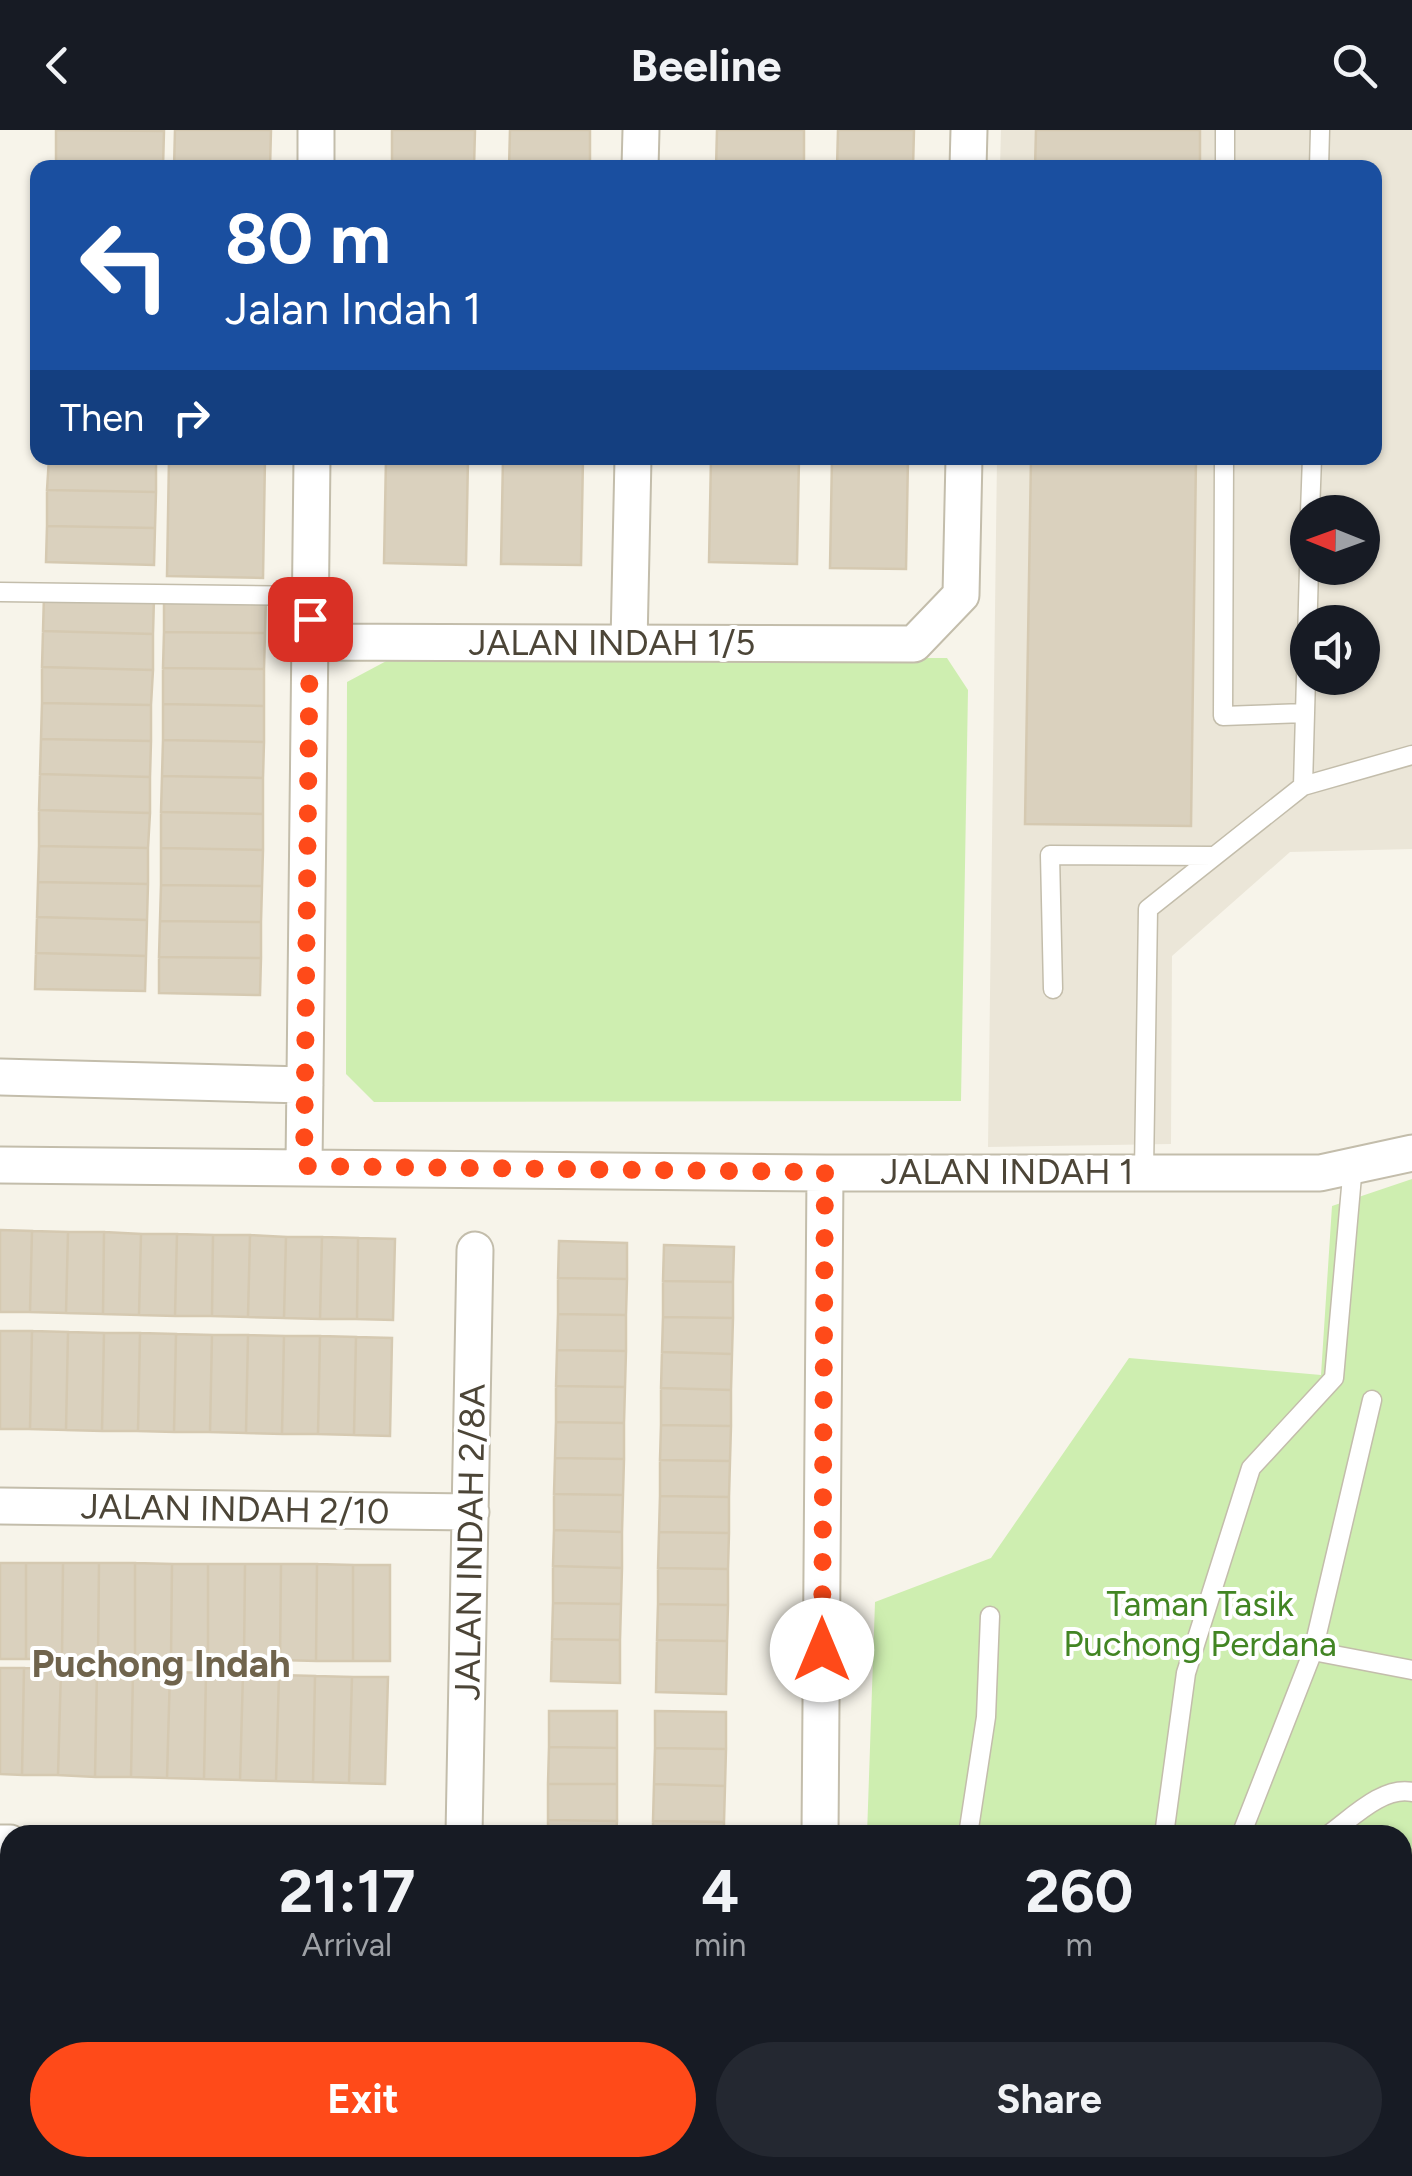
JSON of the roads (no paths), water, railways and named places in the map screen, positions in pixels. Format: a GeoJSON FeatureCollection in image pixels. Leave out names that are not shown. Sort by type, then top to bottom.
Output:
{"type":"FeatureCollection","features":[{"type":"Feature","properties":{"kind":"street"},"geometry":{"type":"LineString","coordinates":[[316,130],[316,160]]}},
{"type":"Feature","properties":{"kind":"street"},"geometry":{"type":"LineString","coordinates":[[640,160],[641,130]]}},
{"type":"Feature","properties":{"kind":"street"},"geometry":{"type":"LineString","coordinates":[[968,130],[968,160]]}},
{"type":"Feature","properties":{"kind":"street"},"geometry":{"type":"LineString","coordinates":[[304,1166],[312,465]]}},
{"type":"Feature","properties":{"kind":"street"},"geometry":{"type":"LineString","coordinates":[[629,643],[633,465]]}},
{"type":"Feature","properties":{"kind":"street","name":"JALAN INDAH 1/5"},"geometry":{"type":"LineString","coordinates":[[310,642],[914,644],[962,595],[964,465]]}},
{"type":"Feature","properties":{"kind":"street"},"geometry":{"type":"LineString","coordinates":[[0,1077],[305,1085]]}},
{"type":"Feature","properties":{"kind":"street","name":"JALAN INDAH 1"},"geometry":{"type":"LineString","coordinates":[[0,1164],[1320,1173],[1412,1152]]}},
{"type":"Feature","properties":{"kind":"street"},"geometry":{"type":"LineString","coordinates":[[820,1825],[825,1172]]}},
{"type":"Feature","properties":{"kind":"street","name":"JALAN INDAH 2/8A"},"geometry":{"type":"LineString","coordinates":[[464,1825],[475,1250]]}},
{"type":"Feature","properties":{"kind":"street","name":"JALAN INDAH 2/10"},"geometry":{"type":"LineString","coordinates":[[0,1506],[470,1512]]}},
{"type":"Feature","properties":{"kind":"lane"},"geometry":{"type":"LineString","coordinates":[[1225,160],[1226,130]]}},
{"type":"Feature","properties":{"kind":"lane"},"geometry":{"type":"LineString","coordinates":[[1319,160],[1320,130]]}},
{"type":"Feature","properties":{"kind":"lane"},"geometry":{"type":"LineString","coordinates":[[1224,465],[1223,716],[1305,713]]}},
{"type":"Feature","properties":{"kind":"lane"},"geometry":{"type":"LineString","coordinates":[[1311,495],[1312,465]]}},
{"type":"Feature","properties":{"kind":"lane"},"geometry":{"type":"LineString","coordinates":[[1303,786],[1309,585]]}},
{"type":"Feature","properties":{"kind":"lane"},"geometry":{"type":"LineString","coordinates":[[0,592],[311,596]]}},
{"type":"Feature","properties":{"kind":"lane"},"geometry":{"type":"LineString","coordinates":[[1144,1171],[1148,909],[1303,786],[1412,755]]}},
{"type":"Feature","properties":{"kind":"lane"},"geometry":{"type":"LineString","coordinates":[[1053,990],[1050,856],[1214,856]]}},
{"type":"Feature","properties":{"kind":"lane"},"geometry":{"type":"LineString","coordinates":[[1165,1825],[1186,1673],[1250,1468],[1334,1378],[1353,1166]]}},
{"type":"Feature","properties":{"kind":"lane"},"geometry":{"type":"LineString","coordinates":[[1245,1825],[1314,1651],[1372,1400]]}},
{"type":"Feature","properties":{"kind":"lane"},"geometry":{"type":"LineString","coordinates":[[970,1825],[986,1717],[990,1616]]}},
{"type":"Feature","properties":{"kind":"lane"},"geometry":{"type":"LineString","coordinates":[[1314,1651],[1412,1670]]}},
{"type":"Feature","properties":{"kind":"lane"},"geometry":{"type":"LineString","coordinates":[[1342,1825],[1374,1802],[1402,1790],[1412,1792]]}},
{"type":"Feature","properties":{"kind":"district","name":"Puchong Indah"},"geometry":{"type":"Point","coordinates":[161,1664]}},
{"type":"Feature","properties":{"kind":"park label","name":"Taman Tasik Puchong Perdana"},"geometry":{"type":"Point","coordinates":[1200,1624]}}]}
